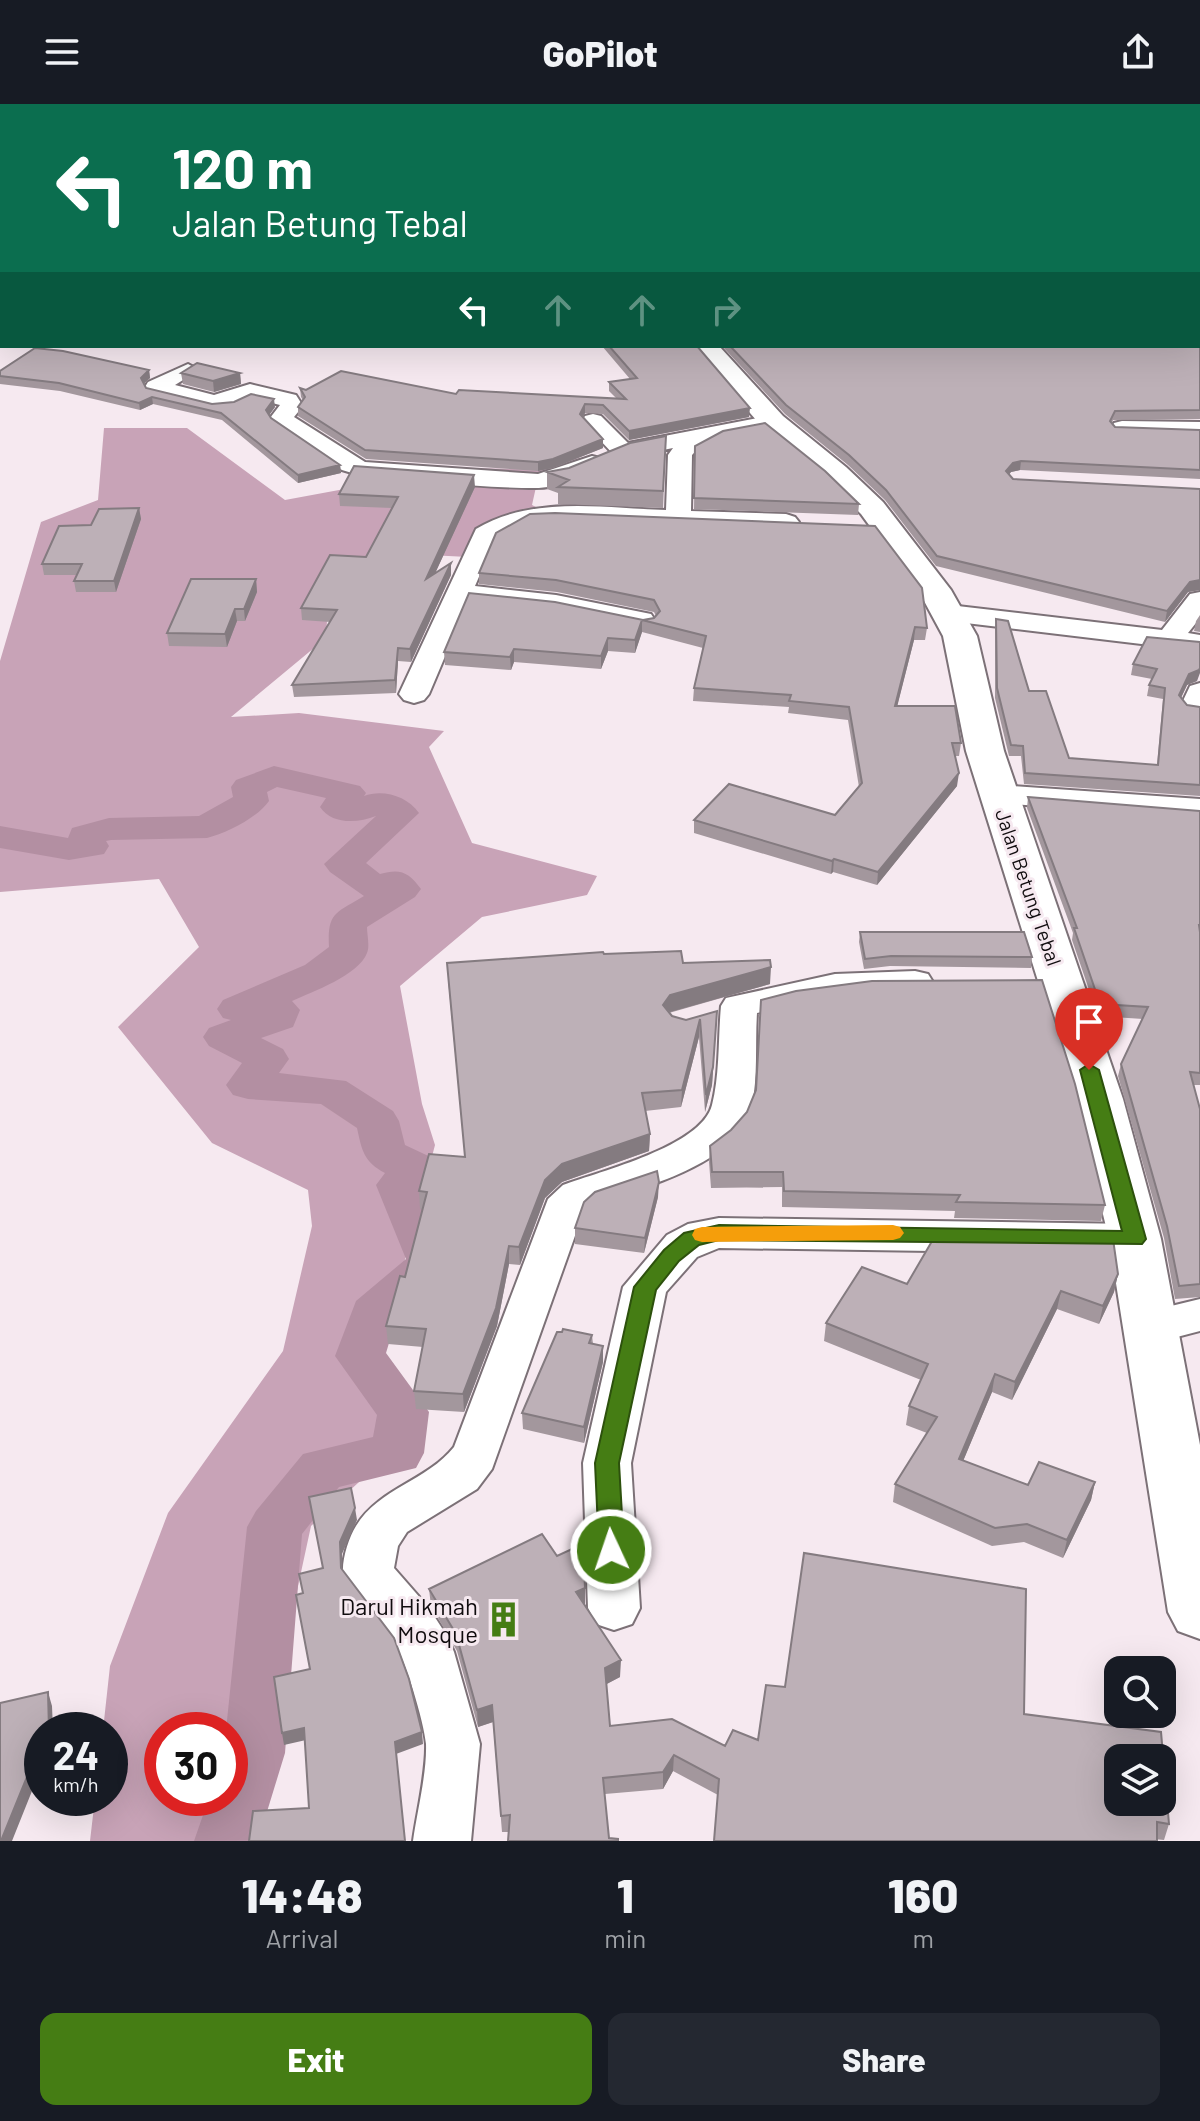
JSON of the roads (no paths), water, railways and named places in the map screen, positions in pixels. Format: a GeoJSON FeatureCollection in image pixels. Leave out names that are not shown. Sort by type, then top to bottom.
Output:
{"type":"FeatureCollection","features":[{"type":"Feature","properties":{"kind":"street","name":"Jalan Betung Tebal"},"geometry":{"type":"LineString","coordinates":[[707,348],[773,422],[836,473],[872,526],[949,613],[960,636],[970,693],[1046,982],[1099,1099],[1135,1239],[1200,1612]]}},
{"type":"Feature","properties":{"kind":"street"},"geometry":{"type":"LineString","coordinates":[[188,370],[156,387],[214,402],[226,401],[250,391],[288,400],[292,406],[281,418],[350,465],[362,469],[538,481],[560,477],[623,451],[773,422]]}},
{"type":"Feature","properties":{"kind":"street"},"geometry":{"type":"LineString","coordinates":[[593,421],[623,451]]}},
{"type":"Feature","properties":{"kind":"street"},"geometry":{"type":"LineString","coordinates":[[1122,428],[1200,429]]}},
{"type":"Feature","properties":{"kind":"street"},"geometry":{"type":"LineString","coordinates":[[678,517],[680,455],[687,446],[706,437]]}},
{"type":"Feature","properties":{"kind":"street"},"geometry":{"type":"LineString","coordinates":[[414,694],[485,534],[508,521],[555,514],[813,524]]}},
{"type":"Feature","properties":{"kind":"street"},"geometry":{"type":"LineString","coordinates":[[457,593],[556,603],[643,621]]}},
{"type":"Feature","properties":{"kind":"street"},"geometry":{"type":"LineString","coordinates":[[1170,638],[1200,600]]}},
{"type":"Feature","properties":{"kind":"street"},"geometry":{"type":"LineString","coordinates":[[949,613],[1200,643]]}},
{"type":"Feature","properties":{"kind":"street"},"geometry":{"type":"LineString","coordinates":[[998,795],[1200,809]]}},
{"type":"Feature","properties":{"kind":"street"},"geometry":{"type":"LineString","coordinates":[[699,1018],[835,985],[944,982]]}},
{"type":"Feature","properties":{"kind":"street"},"geometry":{"type":"LineString","coordinates":[[442,1841],[453,1744],[428,1652],[411,1624],[368,1573],[374,1540],[390,1518],[460,1475],[475,1456],[559,1216],[570,1201],[590,1190],[694,1151],[721,1130],[732,1106],[739,1006]]}},
{"type":"Feature","properties":{"kind":"street"},"geometry":{"type":"LineString","coordinates":[[614,1608],[607,1463],[645,1287],[682,1246],[703,1235],[719,1233],[1135,1239]]}},
{"type":"Feature","properties":{"kind":"street"},"geometry":{"type":"LineString","coordinates":[[1150,1327],[1200,1315]]}},
{"type":"Feature","properties":{"kind":"waterway"},"geometry":{"type":"LineString","coordinates":[[0,837],[80,849],[91,846],[85,836],[109,829],[207,827],[251,801],[248,787],[274,776],[348,793],[338,807],[355,812],[379,802],[401,813],[343,864],[374,887],[395,881],[402,889],[347,923],[349,951],[319,974],[237,1009],[279,1010],[278,1018],[224,1037],[268,1059],[248,1085],[331,1091],[377,1121],[385,1154],[423,1172],[399,1185],[432,1264],[373,1314],[360,1356],[403,1412],[397,1453],[322,1469],[275,1527],[254,1753],[226,1841]]}},
{"type":"Feature","properties":{"kind":"place","name":"Darul Hikmah Mosque"},"geometry":{"type":"Point","coordinates":[504,1619]}}]}
